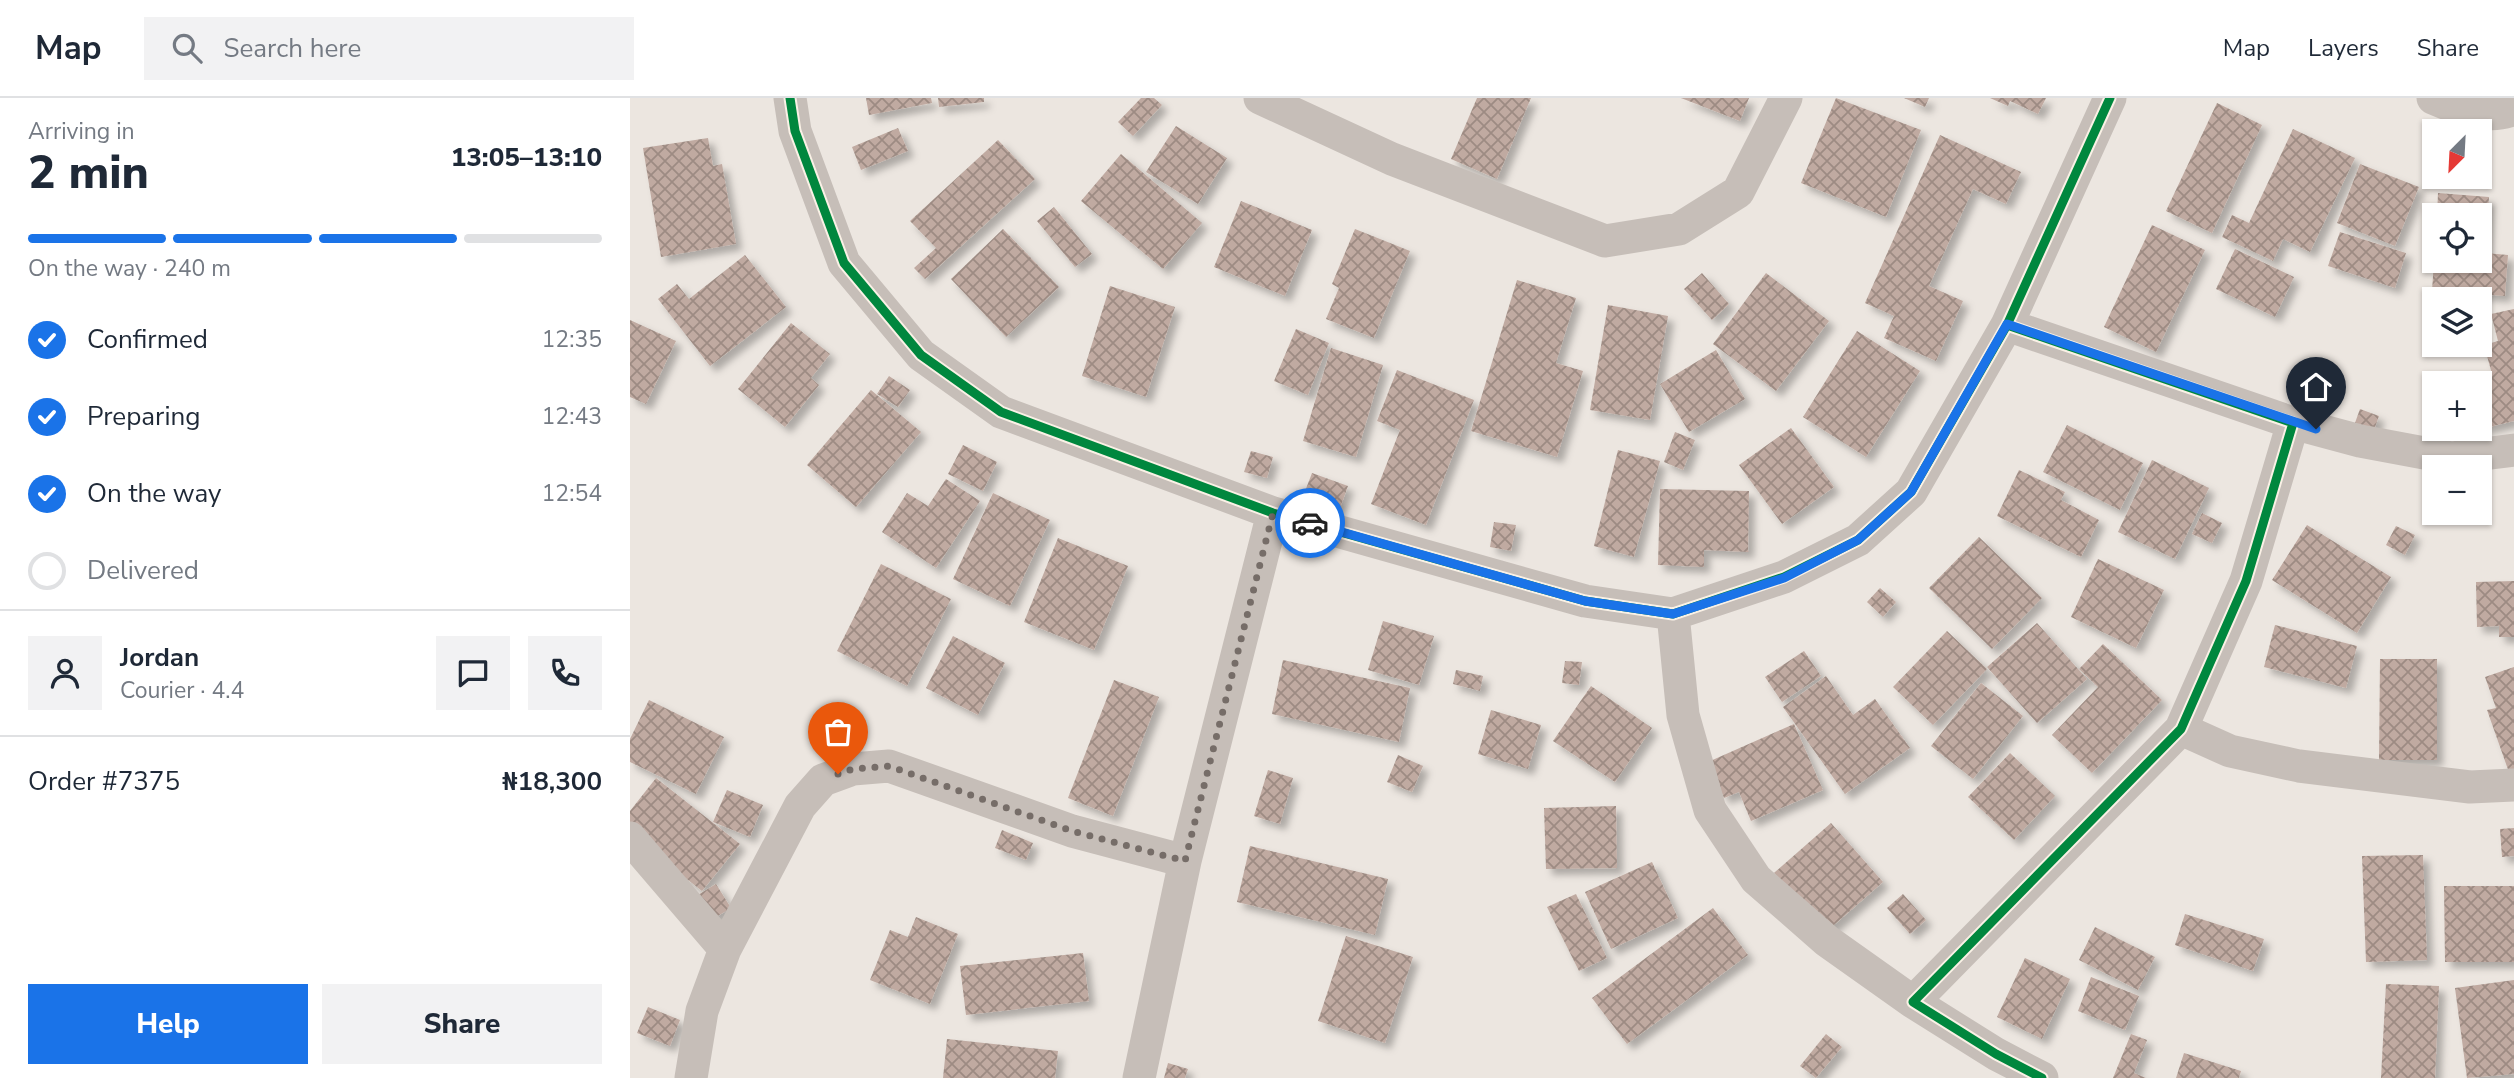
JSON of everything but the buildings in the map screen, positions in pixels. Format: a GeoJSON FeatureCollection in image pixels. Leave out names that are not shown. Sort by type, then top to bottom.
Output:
{"type":"FeatureCollection","features":[{"type":"Feature","properties":{"kind":"street"},"geometry":{"type":"LineString","coordinates":[[790,98],[795,131],[844,263],[921,355],[1001,412],[1273,513],[1585,601],[1673,614],[1784,578],[1858,540],[1911,492],[2007,324],[2110,98]]}},
{"type":"Feature","properties":{"kind":"street"},"geometry":{"type":"LineString","coordinates":[[1260,98],[1392,159],[1605,241],[1679,229],[1738,192],[1786,98]]}},
{"type":"Feature","properties":{"kind":"street"},"geometry":{"type":"LineString","coordinates":[[2433,98],[2461,110],[2504,114],[2514,109]]}},
{"type":"Feature","properties":{"kind":"street"},"geometry":{"type":"LineString","coordinates":[[2007,324],[2293,423],[2360,441],[2451,458],[2514,450]]}},
{"type":"Feature","properties":{"kind":"street"},"geometry":{"type":"LineString","coordinates":[[1913,1002],[2181,729],[2246,581],[2293,423]]}},
{"type":"Feature","properties":{"kind":"street"},"geometry":{"type":"LineString","coordinates":[[1139,1078],[1185,861],[1273,513]]}},
{"type":"Feature","properties":{"kind":"street"},"geometry":{"type":"LineString","coordinates":[[1673,614],[1683,716],[1710,810],[1755,879],[1827,941],[1913,1002],[1996,1054],[2042,1078]]}},
{"type":"Feature","properties":{"kind":"street"},"geometry":{"type":"LineString","coordinates":[[2181,729],[2230,751],[2299,766],[2470,787],[2514,785]]}},
{"type":"Feature","properties":{"kind":"street"},"geometry":{"type":"LineString","coordinates":[[691,1078],[702,1011],[725,949],[800,806],[823,780],[853,769],[889,766],[1072,831],[1185,861]]}},
{"type":"Feature","properties":{"kind":"street"},"geometry":{"type":"LineString","coordinates":[[630,838],[725,949]]}},
{"type":"Feature","properties":{"kind":"cycle path"},"geometry":{"type":"LineString","coordinates":[[790,98],[795,131],[844,263],[921,355],[1001,412],[1273,513],[1585,601],[1673,614],[1784,577],[1858,540],[1911,492],[2007,325]]}},
{"type":"Feature","properties":{"kind":"cycle path"},"geometry":{"type":"LineString","coordinates":[[2042,1078],[1996,1054],[1913,1002],[2181,729],[2246,581],[2293,423],[2007,325],[2110,98]]}},
{"type":"Feature","properties":{"kind":"way so far"},"geometry":{"type":"LineString","coordinates":[[838,774],[853,769],[889,766],[1072,831],[1185,861],[1273,513],[1310,523]]}},
{"type":"Feature","properties":{"kind":"route"},"geometry":{"type":"LineString","coordinates":[[1310,523],[1585,601],[1673,614],[1784,578],[1858,540],[1911,492],[2007,324],[2316,429]]}}]}
